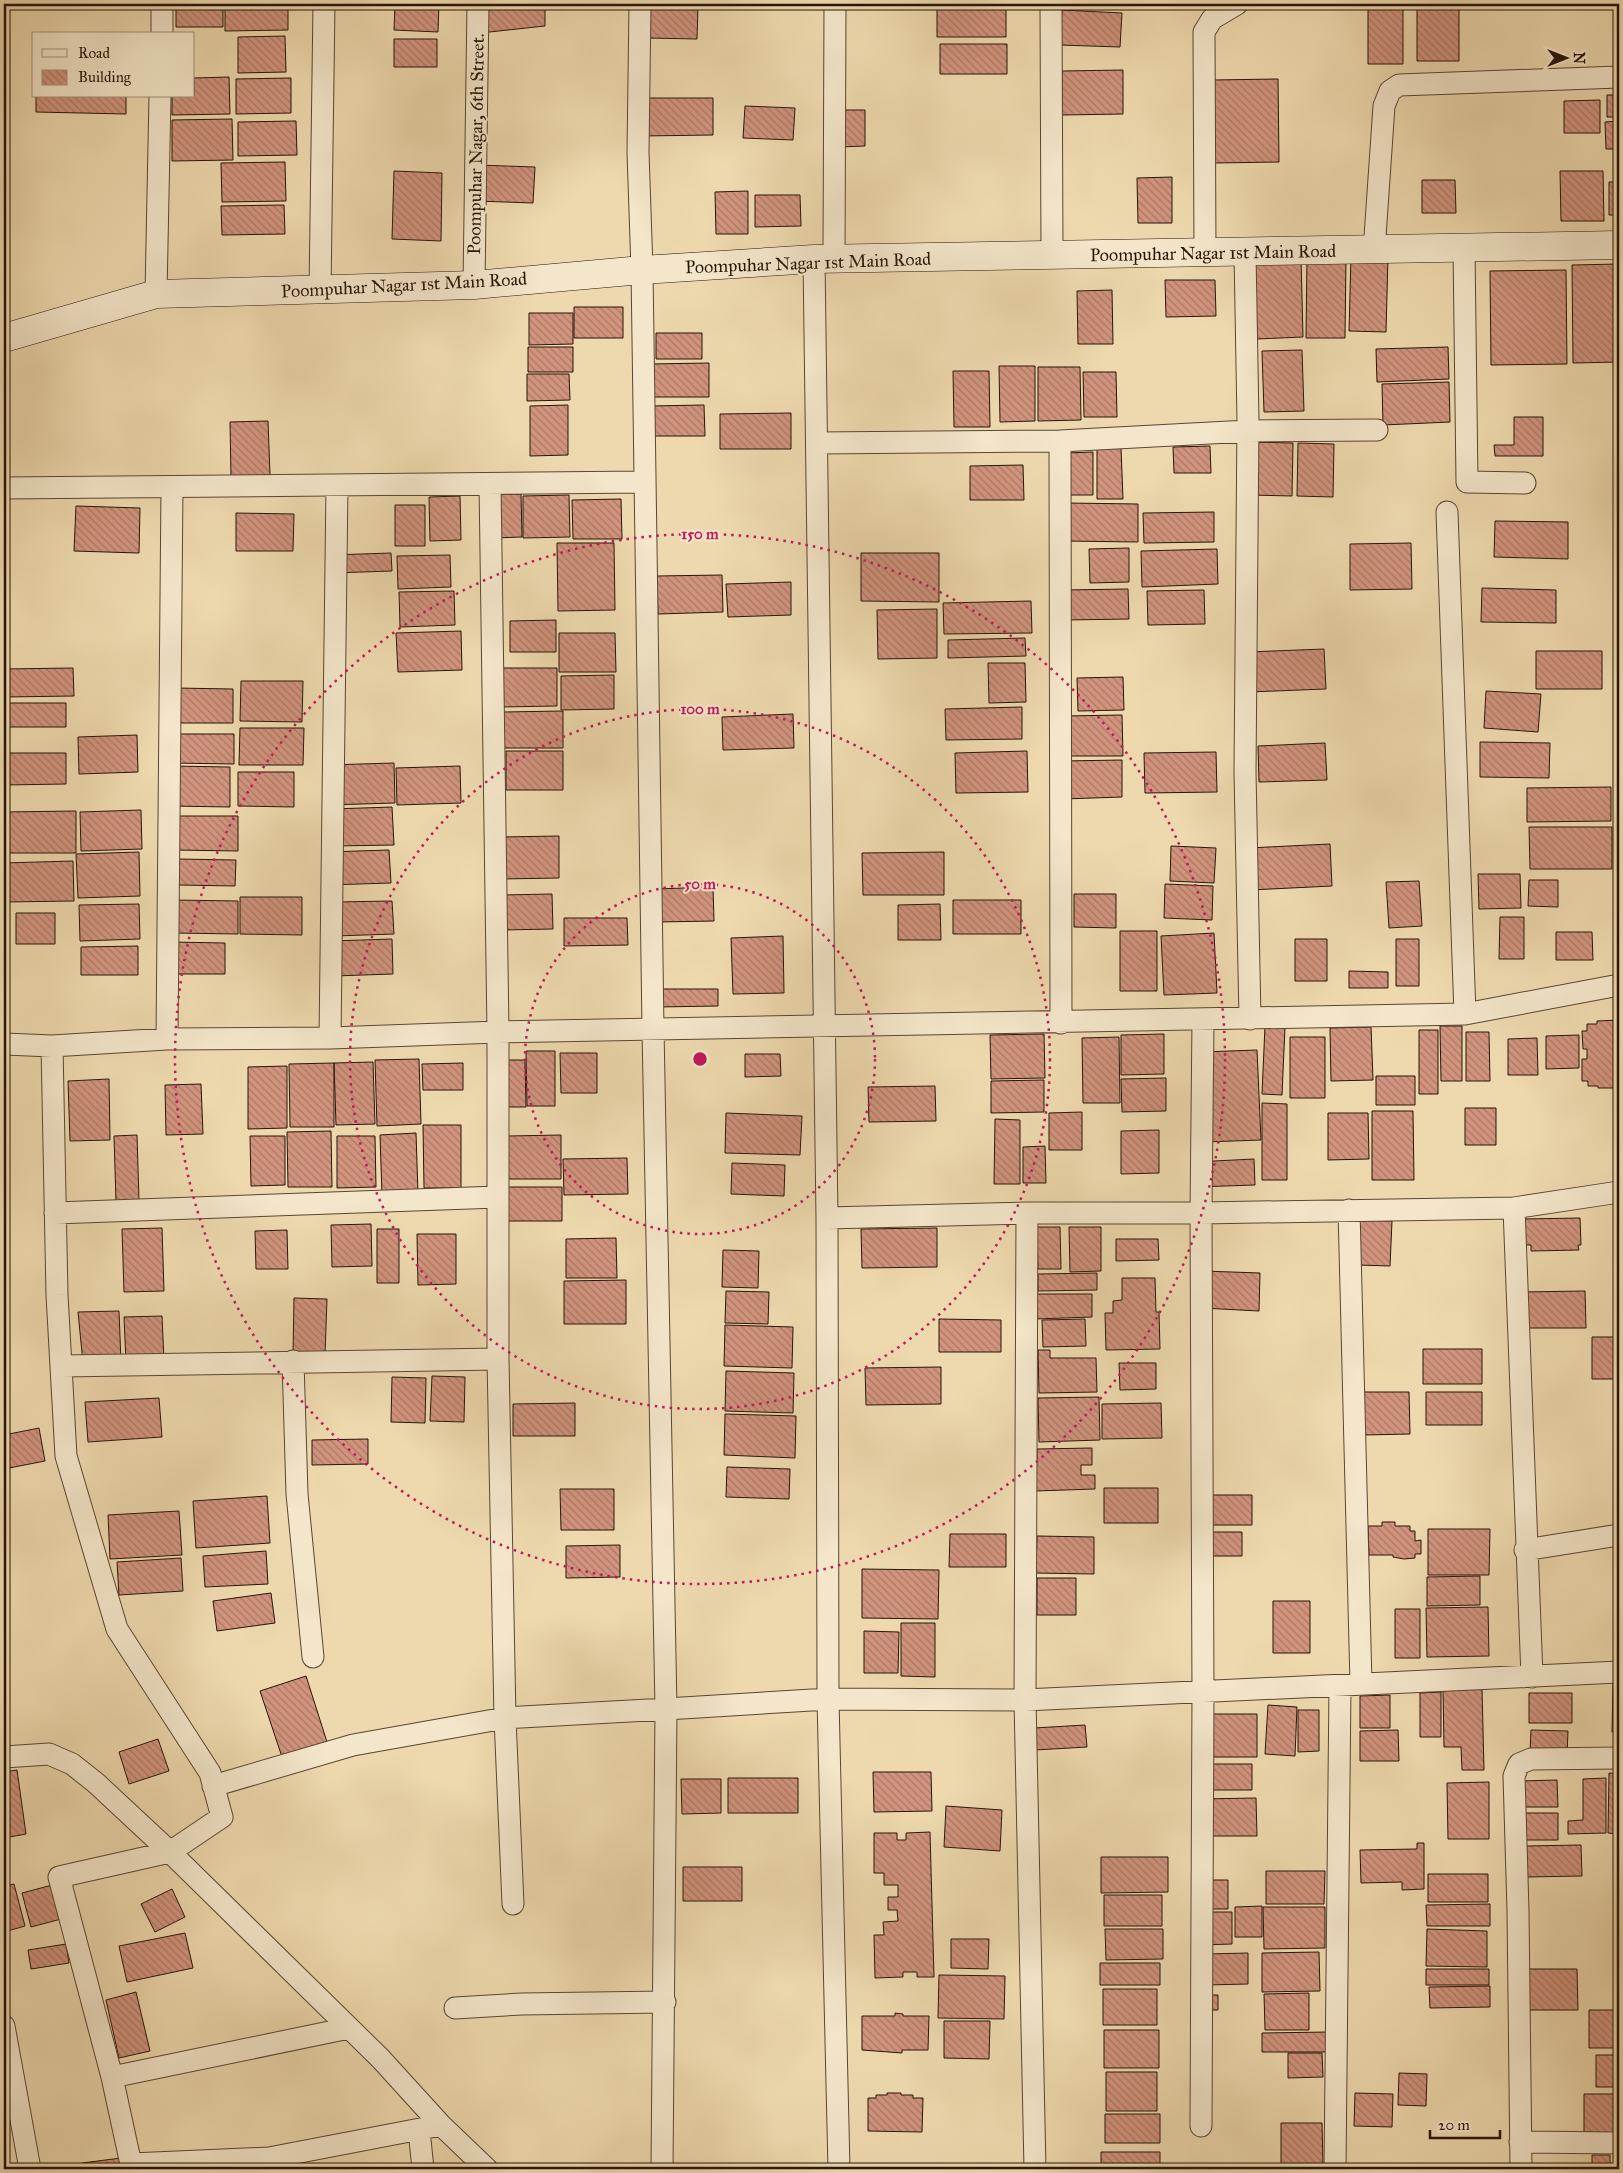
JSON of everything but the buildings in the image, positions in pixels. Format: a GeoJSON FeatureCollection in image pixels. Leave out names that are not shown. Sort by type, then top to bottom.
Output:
{"type":"FeatureCollection","features":[{"type":"Feature","properties":{"kind":"main road","name":"Poompuhar Nagar 1st Main Road"},"geometry":{"type":"LineString","coordinates":[[4,338],[156,294],[474,285],[642,270],[824,259],[1374,251],[1619,245]]}},
{"type":"Feature","properties":{"kind":"street"},"geometry":{"type":"LineString","coordinates":[[162,4],[162,32]]}},
{"type":"Feature","properties":{"kind":"street"},"geometry":{"type":"LineString","coordinates":[[320,290],[324,4]]}},
{"type":"Feature","properties":{"kind":"street","name":"Poompuhar Nagar, 6th Street."},"geometry":{"type":"LineString","coordinates":[[474,285],[478,4]]}},
{"type":"Feature","properties":{"kind":"street"},"geometry":{"type":"LineString","coordinates":[[640,4],[638,152],[642,270],[653,1029],[666,1708],[665,2002],[662,2169]]}},
{"type":"Feature","properties":{"kind":"street"},"geometry":{"type":"LineString","coordinates":[[835,4],[817,443],[828,1218],[828,1699],[839,2169]]}},
{"type":"Feature","properties":{"kind":"street"},"geometry":{"type":"LineString","coordinates":[[1051,4],[1052,256]]}},
{"type":"Feature","properties":{"kind":"street"},"geometry":{"type":"LineString","coordinates":[[1205,253],[1204,32],[1212,20],[1237,4]]}},
{"type":"Feature","properties":{"kind":"street"},"geometry":{"type":"LineString","coordinates":[[1374,251],[1384,106],[1390,91],[1399,85],[1619,76]]}},
{"type":"Feature","properties":{"kind":"street"},"geometry":{"type":"LineString","coordinates":[[156,294],[160,98]]}},
{"type":"Feature","properties":{"kind":"street"},"geometry":{"type":"LineString","coordinates":[[1464,249],[1467,482],[1526,483]]}},
{"type":"Feature","properties":{"kind":"street"},"geometry":{"type":"LineString","coordinates":[[1245,253],[1248,431],[1245,772],[1250,1019]]}},
{"type":"Feature","properties":{"kind":"street"},"geometry":{"type":"LineString","coordinates":[[817,443],[1060,441],[1248,431],[1377,430]]}},
{"type":"Feature","properties":{"kind":"street"},"geometry":{"type":"LineString","coordinates":[[1060,441],[1061,1022]]}},
{"type":"Feature","properties":{"kind":"street"},"geometry":{"type":"LineString","coordinates":[[4,488],[645,482]]}},
{"type":"Feature","properties":{"kind":"street"},"geometry":{"type":"LineString","coordinates":[[490,484],[498,1032],[498,1359],[505,1718],[512,1904]]}},
{"type":"Feature","properties":{"kind":"street"},"geometry":{"type":"LineString","coordinates":[[330,1038],[337,485]]}},
{"type":"Feature","properties":{"kind":"street"},"geometry":{"type":"LineString","coordinates":[[167,1039],[172,487]]}},
{"type":"Feature","properties":{"kind":"street"},"geometry":{"type":"LineString","coordinates":[[1447,512],[1465,1014]]}},
{"type":"Feature","properties":{"kind":"street"},"geometry":{"type":"LineString","coordinates":[[4,1044],[52,1046],[167,1039],[330,1038],[498,1032],[825,1028],[1465,1014],[1619,985]]}},
{"type":"Feature","properties":{"kind":"street"},"geometry":{"type":"LineString","coordinates":[[1201,2126],[1203,1693],[1201,1214],[1203,1020]]}},
{"type":"Feature","properties":{"kind":"street"},"geometry":{"type":"LineString","coordinates":[[52,1046],[57,1295],[66,1456],[117,1629],[210,1773],[222,1817],[170,1852],[59,1877],[112,2077],[131,2167],[268,2158],[441,2125]]}},
{"type":"Feature","properties":{"kind":"street"},"geometry":{"type":"LineString","coordinates":[[828,1218],[1027,1213],[1201,1214],[1514,1208],[1619,1192]]}},
{"type":"Feature","properties":{"kind":"street"},"geometry":{"type":"LineString","coordinates":[[55,1213],[498,1197]]}},
{"type":"Feature","properties":{"kind":"street"},"geometry":{"type":"LineString","coordinates":[[1514,1208],[1532,1677]]}},
{"type":"Feature","properties":{"kind":"street"},"geometry":{"type":"LineString","coordinates":[[1349,1210],[1361,1684]]}},
{"type":"Feature","properties":{"kind":"street"},"geometry":{"type":"LineString","coordinates":[[1027,1213],[1025,1700],[1035,2169]]}},
{"type":"Feature","properties":{"kind":"street"},"geometry":{"type":"LineString","coordinates":[[62,1366],[498,1359]]}},
{"type":"Feature","properties":{"kind":"street"},"geometry":{"type":"LineString","coordinates":[[293,1361],[297,1494],[314,1657]]}},
{"type":"Feature","properties":{"kind":"street"},"geometry":{"type":"LineString","coordinates":[[1526,1550],[1619,1535]]}},
{"type":"Feature","properties":{"kind":"street"},"geometry":{"type":"LineString","coordinates":[[213,1786],[353,1745],[505,1718],[828,1699],[1025,1700],[1619,1672]]}},
{"type":"Feature","properties":{"kind":"street"},"geometry":{"type":"LineString","coordinates":[[1335,2169],[1340,1686]]}},
{"type":"Feature","properties":{"kind":"street"},"geometry":{"type":"LineString","coordinates":[[4,1757],[48,1754],[72,1764],[96,1783],[170,1852],[350,2028],[441,2125],[487,2169]]}},
{"type":"Feature","properties":{"kind":"street"},"geometry":{"type":"LineString","coordinates":[[1521,2169],[1518,1910],[1514,1776],[1519,1764],[1531,1759],[1619,1758]]}},
{"type":"Feature","properties":{"kind":"street"},"geometry":{"type":"LineString","coordinates":[[455,2008],[522,2004],[665,2002]]}},
{"type":"Feature","properties":{"kind":"street"},"geometry":{"type":"LineString","coordinates":[[4,2026],[30,2169]]}},
{"type":"Feature","properties":{"kind":"street"},"geometry":{"type":"LineString","coordinates":[[112,2077],[350,2028]]}},
{"type":"Feature","properties":{"kind":"street"},"geometry":{"type":"LineString","coordinates":[[419,2130],[423,2169]]}},
{"type":"Feature","properties":{"kind":"street"},"geometry":{"type":"LineString","coordinates":[[1520,2142],[1619,2143]]}}]}
